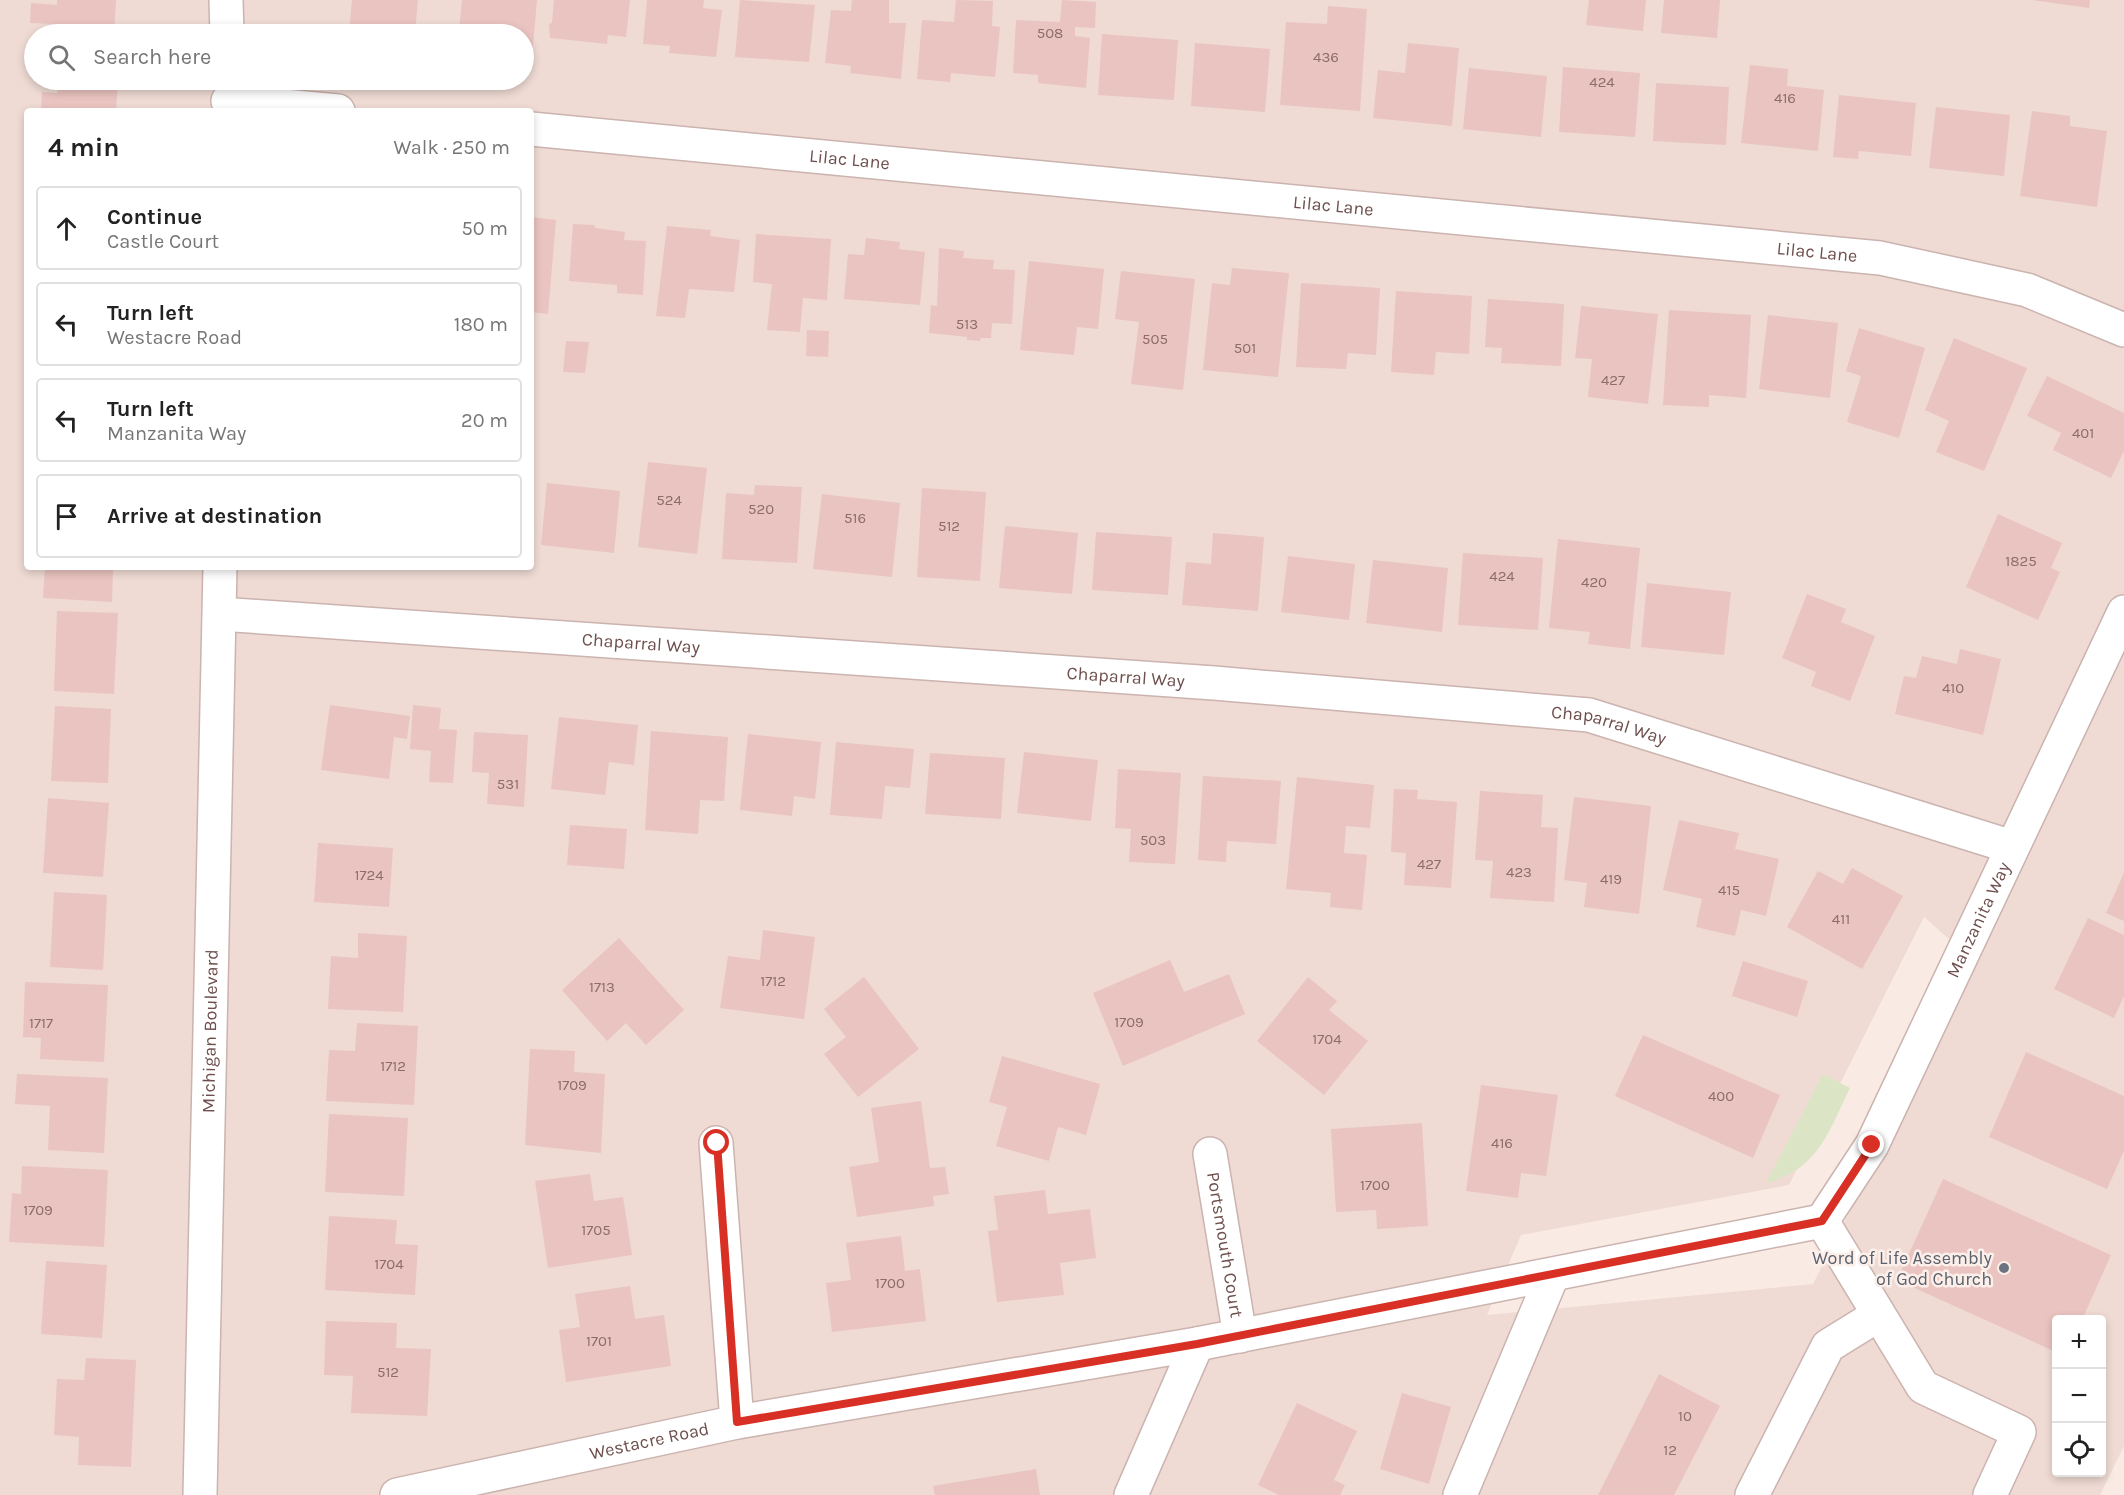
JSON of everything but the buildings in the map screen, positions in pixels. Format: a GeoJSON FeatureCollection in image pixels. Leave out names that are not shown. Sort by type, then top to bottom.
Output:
{"type":"FeatureCollection","features":[{"type":"Feature","properties":{"kind":"street"},"geometry":{"type":"LineString","coordinates":[[226,0],[227,24]]}},
{"type":"Feature","properties":{"kind":"street"},"geometry":{"type":"LineString","coordinates":[[228,97],[314,108]]}},
{"type":"Feature","properties":{"kind":"street","name":"Lilac Lane"},"geometry":{"type":"LineString","coordinates":[[534,129],[1880,258],[2027,290],[2124,330]]}},
{"type":"Feature","properties":{"kind":"street","name":"Michigan Boulevard"},"geometry":{"type":"LineString","coordinates":[[200,1495],[220,570]]}},
{"type":"Feature","properties":{"kind":"street","name":"Manzanita Way"},"geometry":{"type":"LineString","coordinates":[[1822,1221],[1872,1145],[2124,612]]}},
{"type":"Feature","properties":{"kind":"street","name":"Chaparral Way"},"geometry":{"type":"LineString","coordinates":[[220,614],[1214,682],[1589,716],[2012,847]]}},
{"type":"Feature","properties":{"kind":"street"},"geometry":{"type":"LineString","coordinates":[[717,1143],[737,1422]]}},
{"type":"Feature","properties":{"kind":"street","name":"Portsmouth Court"},"geometry":{"type":"LineString","coordinates":[[1210,1154],[1239,1336]]}},
{"type":"Feature","properties":{"kind":"street"},"geometry":{"type":"LineString","coordinates":[[1822,1221],[1923,1387],[2019,1432],[1990,1495]]}},
{"type":"Feature","properties":{"kind":"street","name":"Westacre Road"},"geometry":{"type":"LineString","coordinates":[[397,1495],[737,1422],[1197,1344],[1552,1276],[1822,1221]]}},
{"type":"Feature","properties":{"kind":"street"},"geometry":{"type":"LineString","coordinates":[[1460,1495],[1552,1276]]}},
{"type":"Feature","properties":{"kind":"street"},"geometry":{"type":"LineString","coordinates":[[1752,1495],[1828,1347],[1878,1316]]}},
{"type":"Feature","properties":{"kind":"street"},"geometry":{"type":"LineString","coordinates":[[1131,1495],[1197,1344]]}},
{"type":"Feature","properties":{"kind":"shaded area"},"geometry":{"type":"Polygon","coordinates":[[[0,0],[2124,0],[2124,1446],[2100,1495],[0,1495],[0,0]],[[1924,917],[1789,1185],[1521,1235],[1487,1315],[1813,1284],[1976,963],[1924,917]]]}},
{"type":"Feature","properties":{"kind":"green space"},"geometry":{"type":"Polygon","coordinates":[[[1823,1074],[1850,1088],[1828,1134],[1810,1159],[1798,1169],[1766,1183],[1823,1074]]]}},
{"type":"Feature","properties":{"kind":"place","name":"Word of Life Assembly of God Church"},"geometry":{"type":"Point","coordinates":[2004,1268]}},
{"type":"Feature","properties":{"kind":"route"},"geometry":{"type":"LineString","coordinates":[[717,1143],[737,1422],[1197,1344],[1552,1276],[1822,1221],[1872,1145]]}}]}
